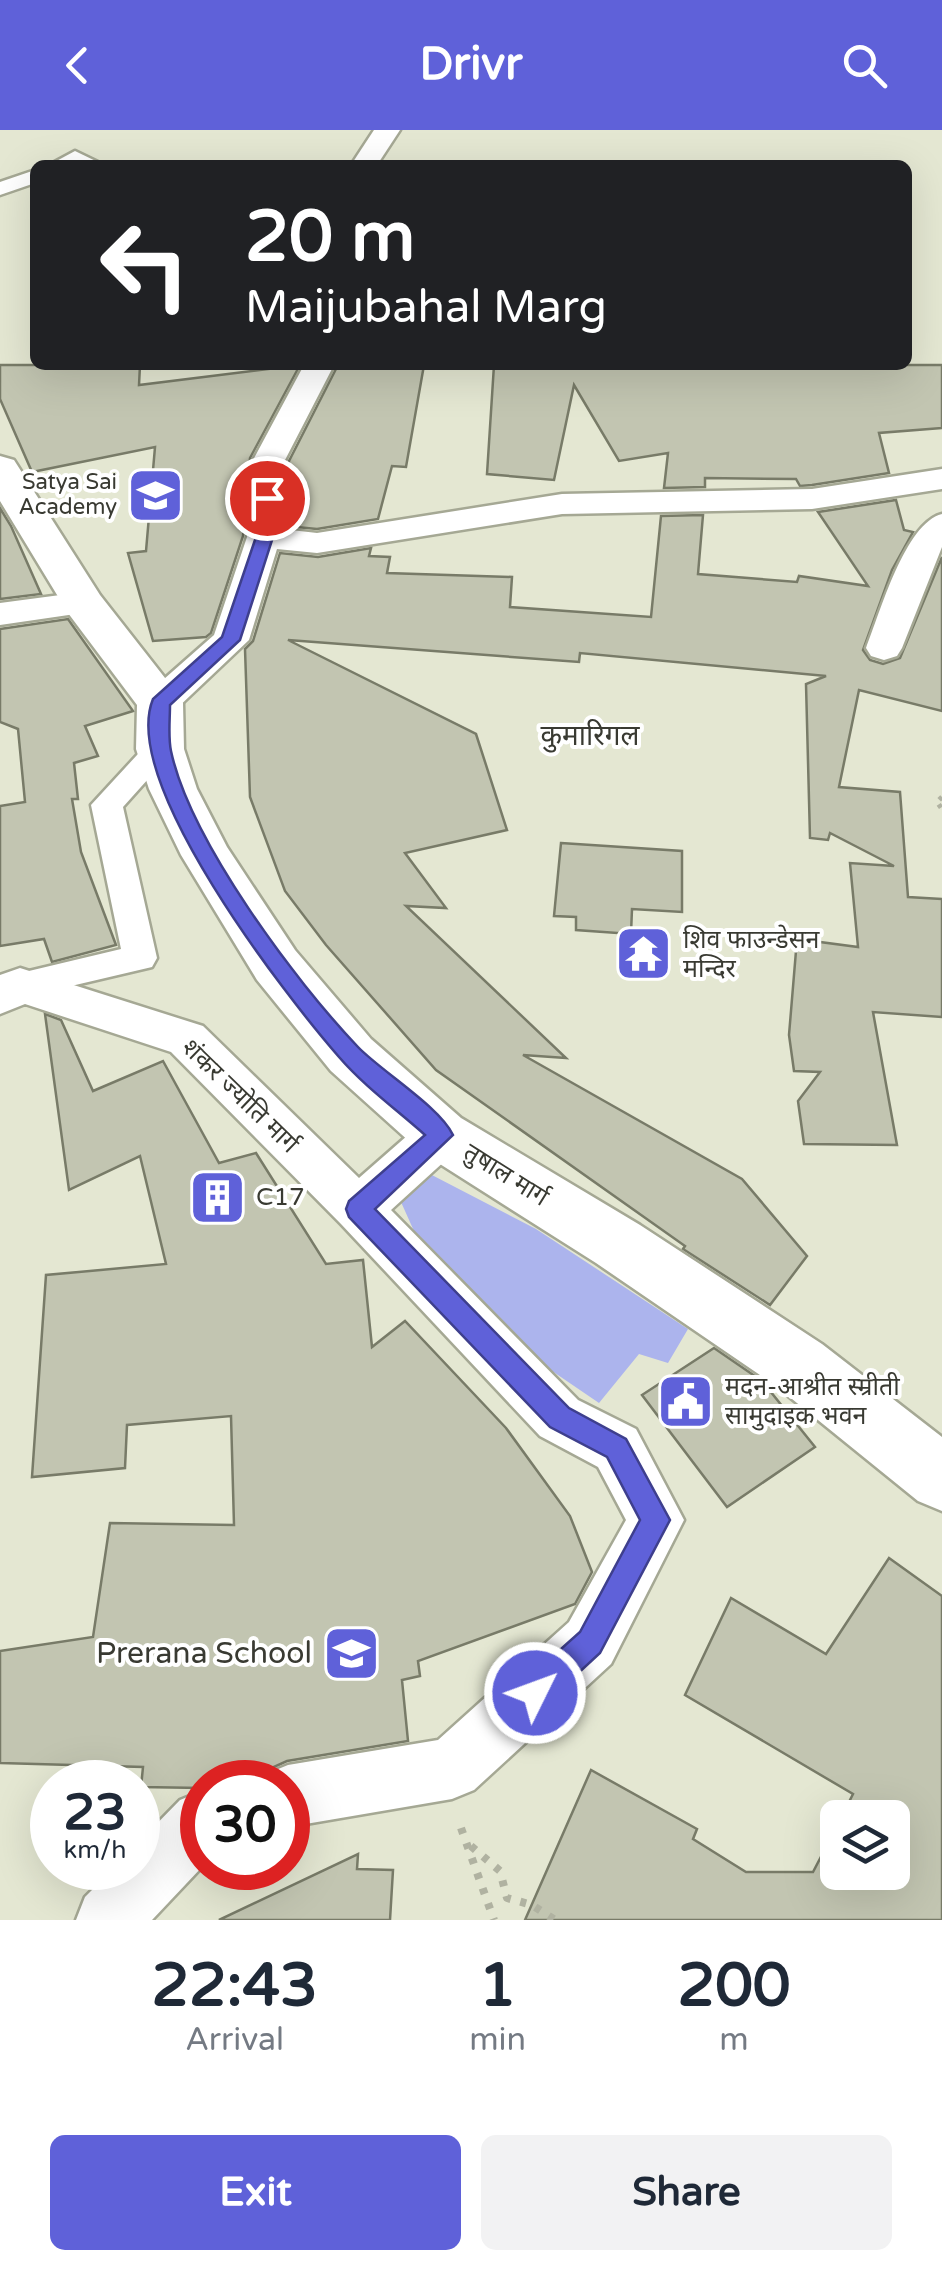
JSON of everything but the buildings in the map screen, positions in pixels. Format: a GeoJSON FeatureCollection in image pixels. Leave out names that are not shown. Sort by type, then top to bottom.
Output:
{"type":"FeatureCollection","features":[{"type":"Feature","properties":{"kind":"street"},"geometry":{"type":"LineString","coordinates":[[367,160],[387,130]]}},
{"type":"Feature","properties":{"kind":"street"},"geometry":{"type":"LineString","coordinates":[[0,189],[30,178]]}},
{"type":"Feature","properties":{"kind":"street"},"geometry":{"type":"LineString","coordinates":[[10,991],[140,958],[106,805],[160,726],[231,640],[264,537],[269,460],[316,370]]}},
{"type":"Feature","properties":{"kind":"street","name":"तुषाल मार्ग"},"geometry":{"type":"LineString","coordinates":[[0,468],[160,726],[173,788],[206,856],[276,965],[350,1054],[441,1135],[618,1244],[799,1366],[942,1478]]}},
{"type":"Feature","properties":{"kind":"street"},"geometry":{"type":"LineString","coordinates":[[264,537],[317,543],[562,504],[812,499],[887,490],[942,478]]}},
{"type":"Feature","properties":{"kind":"street"},"geometry":{"type":"LineString","coordinates":[[884,648],[929,536],[942,524]]}},
{"type":"Feature","properties":{"kind":"street"},"geometry":{"type":"LineString","coordinates":[[0,614],[83,603]]}},
{"type":"Feature","properties":{"kind":"street","name":"शंकर ज्योति मार्ग"},"geometry":{"type":"LineString","coordinates":[[10,991],[187,1039],[559,1418],[616,1448],[656,1520],[590,1642],[452,1768]]}},
{"type":"Feature","properties":{"kind":"street"},"geometry":{"type":"LineString","coordinates":[[358,1209],[441,1135]]}},
{"type":"Feature","properties":{"kind":"street"},"geometry":{"type":"LineString","coordinates":[[310,1792],[452,1768]]}},
{"type":"Feature","properties":{"kind":"street"},"geometry":{"type":"LineString","coordinates":[[108,1920],[180,1845]]}},
{"type":"Feature","properties":{"kind":"path"},"geometry":{"type":"LineString","coordinates":[[942,796],[937,802],[942,809]]}},
{"type":"Feature","properties":{"kind":"path"},"geometry":{"type":"LineString","coordinates":[[452,1768],[438,1782],[470,1846],[494,1920]]}},
{"type":"Feature","properties":{"kind":"path"},"geometry":{"type":"LineString","coordinates":[[470,1846],[500,1871],[507,1898],[532,1906],[555,1920]]}},
{"type":"Feature","properties":{"kind":"shaded area"},"geometry":{"type":"Polygon","coordinates":[[[428,1173],[536,1229],[688,1329],[668,1363],[639,1354],[599,1403],[502,1337],[418,1240],[401,1202],[428,1173]]]}},
{"type":"Feature","properties":{"kind":"place","name":"Satya Sai Academy"},"geometry":{"type":"Point","coordinates":[156,495]}},
{"type":"Feature","properties":{"kind":"place","name":"शिव फाउन्डेसन मन्दिर"},"geometry":{"type":"Point","coordinates":[644,954]}},
{"type":"Feature","properties":{"kind":"place","name":"C17"},"geometry":{"type":"Point","coordinates":[217,1197]}},
{"type":"Feature","properties":{"kind":"place","name":"मदन-आश्रीत स्म्रीती सामुदाइक भवन"},"geometry":{"type":"Point","coordinates":[686,1401]}},
{"type":"Feature","properties":{"kind":"place","name":"Prerana School"},"geometry":{"type":"Point","coordinates":[351,1653]}},
{"type":"Feature","properties":{"kind":"district","name":"कुमारिगल"},"geometry":{"type":"Point","coordinates":[590,736]}},
{"type":"Feature","properties":{"kind":"route"},"geometry":{"type":"LineString","coordinates":[[267,498],[264,537],[231,640],[160,703],[160,748],[173,788],[206,856],[276,965],[350,1054],[441,1135],[358,1209],[559,1418],[616,1448],[656,1520],[590,1642],[535,1693]]}}]}
